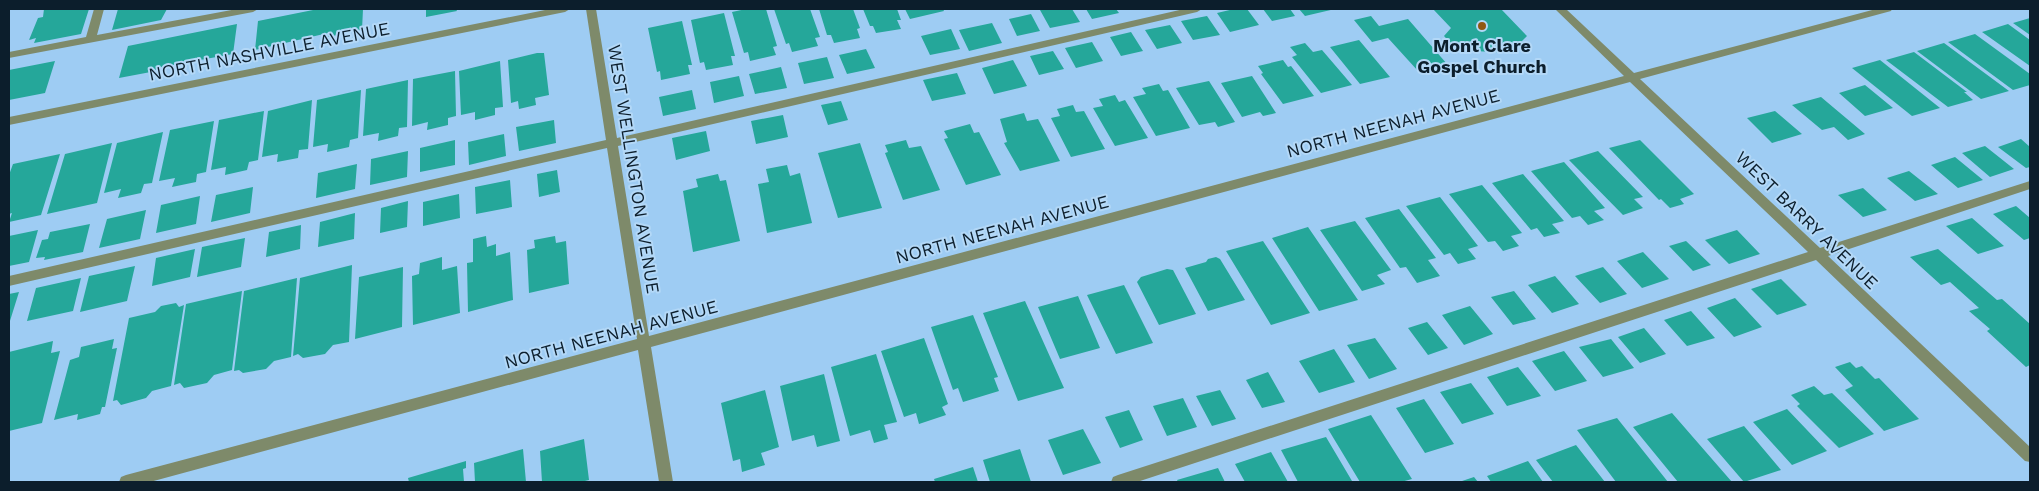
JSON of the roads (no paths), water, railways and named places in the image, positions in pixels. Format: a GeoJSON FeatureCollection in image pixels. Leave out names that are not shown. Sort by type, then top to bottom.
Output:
{"type":"FeatureCollection","features":[{"type":"Feature","properties":{"kind":"street"},"geometry":{"type":"LineString","coordinates":[[90,40],[99,9]]}},
{"type":"Feature","properties":{"kind":"street"},"geometry":{"type":"LineString","coordinates":[[9,55],[253,9]]}},
{"type":"Feature","properties":{"kind":"street","name":"NORTH NASHVILLE AVENUE"},"geometry":{"type":"LineString","coordinates":[[9,121],[565,9]]}},
{"type":"Feature","properties":{"kind":"street","name":"WEST WELLINGTON AVENUE"},"geometry":{"type":"LineString","coordinates":[[591,9],[666,482]]}},
{"type":"Feature","properties":{"kind":"street"},"geometry":{"type":"LineString","coordinates":[[9,281],[1197,9]]}},
{"type":"Feature","properties":{"kind":"street","name":"WEST BARRY AVENUE"},"geometry":{"type":"LineString","coordinates":[[1560,9],[2030,456]]}},
{"type":"Feature","properties":{"kind":"street","name":"NORTH NEENAH AVENUE"},"geometry":{"type":"LineString","coordinates":[[126,482],[1887,9]]}},
{"type":"Feature","properties":{"kind":"street"},"geometry":{"type":"LineString","coordinates":[[1118,482],[2030,185]]}},
{"type":"Feature","properties":{"kind":"place","name":"Mont Clare Gospel Church"},"geometry":{"type":"Point","coordinates":[1482,26]}}]}
